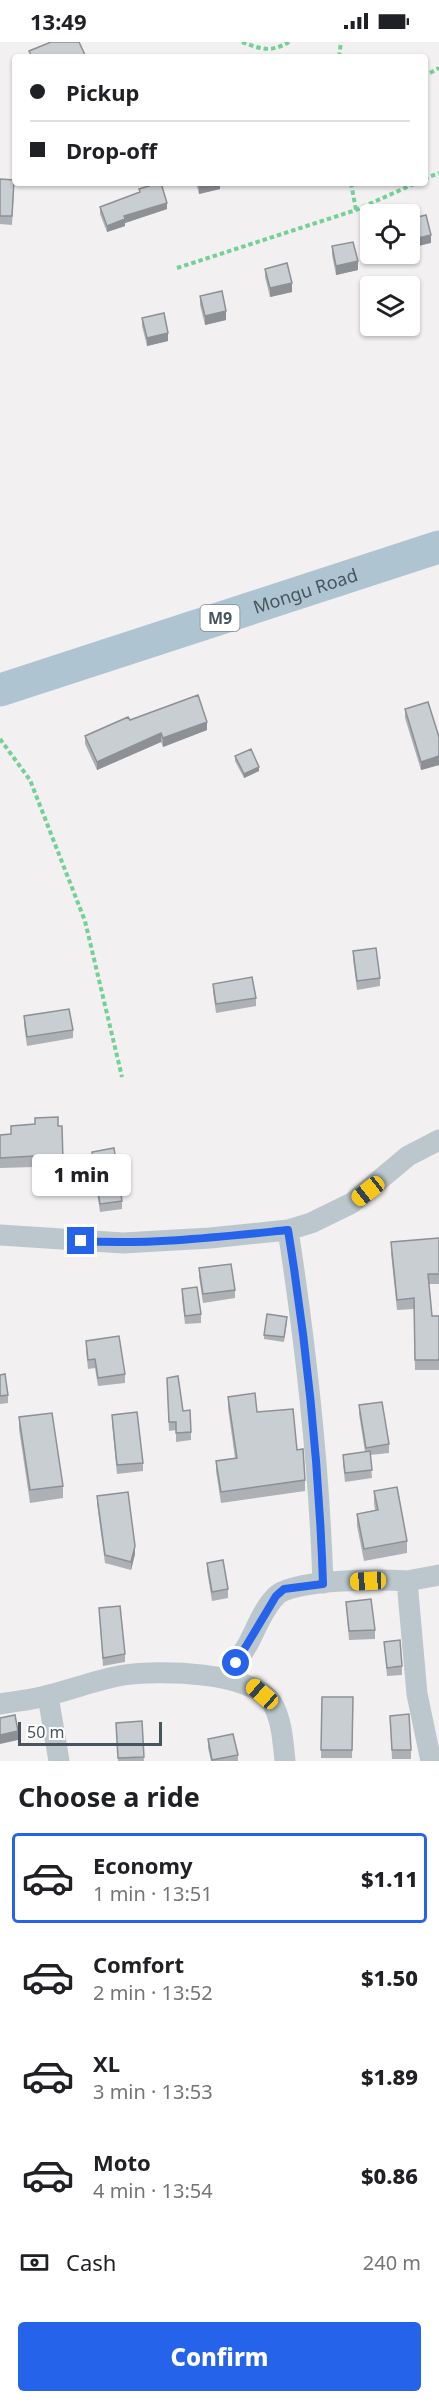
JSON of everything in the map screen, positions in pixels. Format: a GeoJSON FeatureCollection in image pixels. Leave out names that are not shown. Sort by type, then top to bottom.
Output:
{"type":"FeatureCollection","features":[{"type":"Feature","properties":{"kind":"main road","name":"Mongu Road"},"geometry":{"type":"LineString","coordinates":[[0,690],[439,547]]}},
{"type":"Feature","properties":{"kind":"street"},"geometry":{"type":"LineString","coordinates":[[0,1235],[123,1244],[288,1230],[311,1223],[352,1203],[408,1156],[439,1140]]}},
{"type":"Feature","properties":{"kind":"street"},"geometry":{"type":"LineString","coordinates":[[288,1230],[312,1399],[320,1491],[323,1584]]}},
{"type":"Feature","properties":{"kind":"street"},"geometry":{"type":"LineString","coordinates":[[226,1679],[276,1596],[284,1589],[323,1584],[407,1581],[439,1575]]}},
{"type":"Feature","properties":{"kind":"street"},"geometry":{"type":"LineString","coordinates":[[407,1581],[417,1694],[430,1761]]}},
{"type":"Feature","properties":{"kind":"street"},"geometry":{"type":"LineString","coordinates":[[0,1704],[48,1696],[125,1675],[171,1673],[226,1679],[252,1686],[272,1702],[282,1732],[285,1761]]}},
{"type":"Feature","properties":{"kind":"street"},"geometry":{"type":"LineString","coordinates":[[48,1696],[59,1761]]}},
{"type":"Feature","properties":{"kind":"path"},"geometry":{"type":"LineString","coordinates":[[242,42],[260,49],[277,49],[289,42]]}},
{"type":"Feature","properties":{"kind":"path"},"geometry":{"type":"LineString","coordinates":[[430,73],[439,68]]}},
{"type":"Feature","properties":{"kind":"path"},"geometry":{"type":"LineString","coordinates":[[352,186],[356,210]]}},
{"type":"Feature","properties":{"kind":"path"},"geometry":{"type":"LineString","coordinates":[[177,268],[356,210],[409,186]]}},
{"type":"Feature","properties":{"kind":"path"},"geometry":{"type":"LineString","coordinates":[[0,739],[30,780],[85,921],[122,1077]]}},
{"type":"Feature","properties":{"kind":"building"},"geometry":{"type":"Polygon","coordinates":[[[51,42],[79,42],[85,54],[30,54],[29,51],[51,42]]]}},
{"type":"Feature","properties":{"kind":"building"},"geometry":{"type":"Polygon","coordinates":[[[0,179],[12,180],[12,216],[0,216],[0,179]]]}},
{"type":"Feature","properties":{"kind":"building"},"geometry":{"type":"Polygon","coordinates":[[[162,186],[167,203],[124,216],[125,219],[107,226],[100,207],[140,192],[139,189],[162,186]]]}},
{"type":"Feature","properties":{"kind":"building"},"geometry":{"type":"Polygon","coordinates":[[[426,215],[431,235],[420,238],[420,216],[426,215]]]}},
{"type":"Feature","properties":{"kind":"building"},"geometry":{"type":"Polygon","coordinates":[[[353,242],[358,261],[336,266],[332,246],[353,242]]]}},
{"type":"Feature","properties":{"kind":"building"},"geometry":{"type":"Polygon","coordinates":[[[287,263],[292,283],[270,288],[265,269],[287,263]]]}},
{"type":"Feature","properties":{"kind":"building"},"geometry":{"type":"Polygon","coordinates":[[[222,291],[226,311],[205,316],[200,296],[222,291]]]}},
{"type":"Feature","properties":{"kind":"building"},"geometry":{"type":"Polygon","coordinates":[[[164,313],[168,333],[147,338],[142,318],[164,313]]]}},
{"type":"Feature","properties":{"kind":"building"},"geometry":{"type":"Polygon","coordinates":[[[198,695],[207,722],[163,738],[161,733],[97,762],[85,736],[128,717],[130,720],[198,695]]]}},
{"type":"Feature","properties":{"kind":"building"},"geometry":{"type":"Polygon","coordinates":[[[428,702],[439,737],[439,756],[421,762],[405,709],[428,702]]]}},
{"type":"Feature","properties":{"kind":"building"},"geometry":{"type":"Polygon","coordinates":[[[251,749],[259,767],[244,774],[235,756],[251,749]]]}},
{"type":"Feature","properties":{"kind":"building"},"geometry":{"type":"Polygon","coordinates":[[[376,948],[380,978],[357,981],[353,951],[376,948]]]}},
{"type":"Feature","properties":{"kind":"building"},"geometry":{"type":"Polygon","coordinates":[[[252,977],[256,998],[216,1004],[213,984],[252,977]]]}},
{"type":"Feature","properties":{"kind":"building"},"geometry":{"type":"Polygon","coordinates":[[[69,1009],[73,1030],[27,1037],[24,1016],[69,1009]]]}},
{"type":"Feature","properties":{"kind":"building"},"geometry":{"type":"Polygon","coordinates":[[[58,1117],[58,1126],[62,1126],[63,1161],[34,1162],[34,1156],[0,1158],[0,1135],[11,1134],[11,1126],[35,1124],[35,1118],[58,1117]]]}},
{"type":"Feature","properties":{"kind":"building"},"geometry":{"type":"Polygon","coordinates":[[[114,1148],[122,1201],[100,1204],[92,1152],[114,1148]]]}},
{"type":"Feature","properties":{"kind":"building"},"geometry":{"type":"Polygon","coordinates":[[[439,1238],[439,1274],[428,1274],[432,1316],[439,1316],[439,1360],[415,1360],[414,1298],[397,1300],[391,1242],[439,1238]]]}},
{"type":"Feature","properties":{"kind":"building"},"geometry":{"type":"Polygon","coordinates":[[[231,1264],[235,1290],[203,1294],[199,1268],[231,1264]]]}},
{"type":"Feature","properties":{"kind":"building"},"geometry":{"type":"Polygon","coordinates":[[[197,1287],[201,1314],[185,1316],[182,1289],[197,1287]]]}},
{"type":"Feature","properties":{"kind":"building"},"geometry":{"type":"Polygon","coordinates":[[[267,1314],[287,1317],[284,1337],[264,1335],[267,1314]]]}},
{"type":"Feature","properties":{"kind":"building"},"geometry":{"type":"Polygon","coordinates":[[[119,1336],[125,1374],[98,1378],[95,1359],[88,1360],[86,1341],[119,1336]]]}},
{"type":"Feature","properties":{"kind":"building"},"geometry":{"type":"Polygon","coordinates":[[[5,1374],[8,1395],[0,1396],[0,1375],[5,1374]]]}},
{"type":"Feature","properties":{"kind":"building"},"geometry":{"type":"Polygon","coordinates":[[[178,1376],[183,1411],[190,1410],[191,1432],[176,1433],[176,1422],[169,1422],[167,1378],[178,1376]]]}},
{"type":"Feature","properties":{"kind":"building"},"geometry":{"type":"Polygon","coordinates":[[[255,1393],[257,1412],[293,1409],[297,1450],[303,1449],[305,1480],[221,1492],[216,1461],[237,1458],[228,1397],[255,1393]]]}},
{"type":"Feature","properties":{"kind":"building"},"geometry":{"type":"Polygon","coordinates":[[[382,1402],[389,1444],[366,1448],[359,1405],[382,1402]]]}},
{"type":"Feature","properties":{"kind":"building"},"geometry":{"type":"Polygon","coordinates":[[[137,1412],[143,1463],[117,1465],[112,1415],[137,1412]]]}},
{"type":"Feature","properties":{"kind":"building"},"geometry":{"type":"Polygon","coordinates":[[[52,1413],[63,1486],[30,1490],[19,1417],[52,1413]]]}},
{"type":"Feature","properties":{"kind":"building"},"geometry":{"type":"Polygon","coordinates":[[[370,1451],[372,1470],[345,1473],[343,1455],[370,1451]]]}},
{"type":"Feature","properties":{"kind":"building"},"geometry":{"type":"Polygon","coordinates":[[[397,1487],[407,1541],[364,1549],[357,1514],[378,1510],[374,1491],[397,1487]]]}},
{"type":"Feature","properties":{"kind":"building"},"geometry":{"type":"Polygon","coordinates":[[[128,1492],[135,1546],[131,1562],[105,1555],[97,1496],[128,1492]]]}},
{"type":"Feature","properties":{"kind":"building"},"geometry":{"type":"Polygon","coordinates":[[[223,1560],[228,1589],[212,1592],[207,1563],[223,1560]]]}},
{"type":"Feature","properties":{"kind":"building"},"geometry":{"type":"Polygon","coordinates":[[[371,1599],[375,1630],[349,1631],[346,1602],[371,1599]]]}},
{"type":"Feature","properties":{"kind":"building"},"geometry":{"type":"Polygon","coordinates":[[[120,1606],[125,1654],[103,1658],[99,1608],[120,1606]]]}},
{"type":"Feature","properties":{"kind":"building"},"geometry":{"type":"Polygon","coordinates":[[[400,1640],[402,1666],[387,1668],[384,1642],[400,1640]]]}},
{"type":"Feature","properties":{"kind":"building"},"geometry":{"type":"Polygon","coordinates":[[[322,1697],[353,1697],[352,1750],[321,1750],[322,1697]]]}},
{"type":"Feature","properties":{"kind":"building"},"geometry":{"type":"Polygon","coordinates":[[[409,1714],[411,1750],[392,1750],[390,1716],[409,1714]]]}},
{"type":"Feature","properties":{"kind":"building"},"geometry":{"type":"Polygon","coordinates":[[[15,1715],[18,1731],[0,1735],[0,1718],[15,1715]]]}},
{"type":"Feature","properties":{"kind":"building"},"geometry":{"type":"Polygon","coordinates":[[[142,1721],[144,1757],[118,1758],[116,1723],[142,1721]]]}},
{"type":"Feature","properties":{"kind":"building"},"geometry":{"type":"Polygon","coordinates":[[[233,1734],[238,1755],[212,1760],[208,1739],[233,1734]]]}},
{"type":"Feature","properties":{"kind":"route"},"geometry":{"type":"LineString","coordinates":[[81,1241],[123,1244],[288,1230],[312,1399],[320,1491],[323,1584],[305,1584],[284,1589],[276,1596],[236,1663]]}}]}
